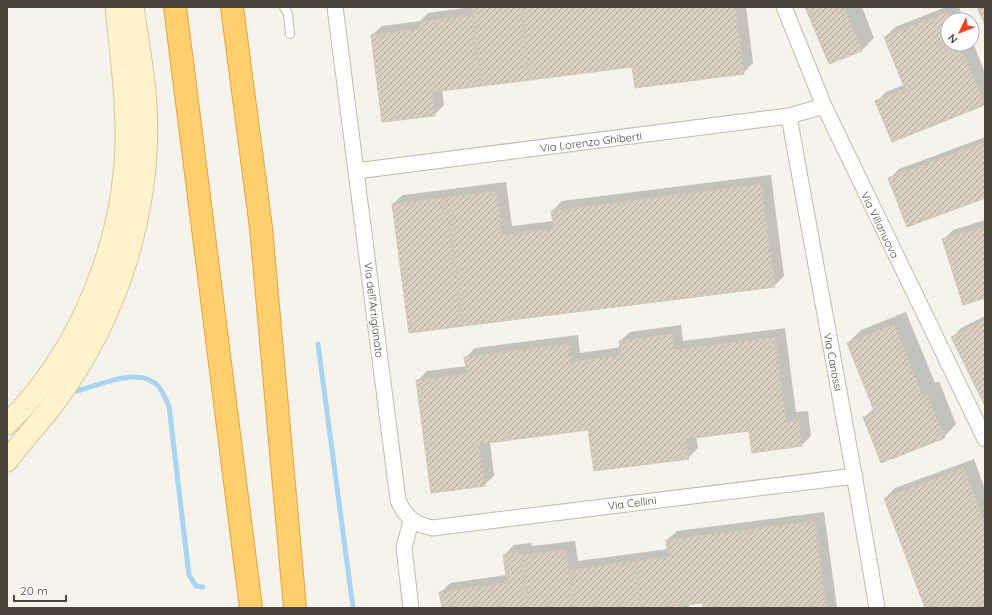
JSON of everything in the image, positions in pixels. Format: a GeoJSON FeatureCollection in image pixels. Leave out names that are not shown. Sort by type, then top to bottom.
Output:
{"type":"FeatureCollection","features":[{"type":"Feature","properties":{"kind":"highway"},"geometry":{"type":"LineString","coordinates":[[175,7],[251,608]]}},
{"type":"Feature","properties":{"kind":"highway"},"geometry":{"type":"LineString","coordinates":[[232,7],[261,228],[295,608]]}},
{"type":"Feature","properties":{"kind":"street"},"geometry":{"type":"LineString","coordinates":[[7,424],[37,390],[79,325],[103,271],[115,230],[120,200],[126,133],[126,96],[116,7]]}},
{"type":"Feature","properties":{"kind":"street"},"geometry":{"type":"LineString","coordinates":[[7,461],[55,402],[94,337],[120,281],[134,235],[140,203],[146,131],[145,91],[133,7]]}},
{"type":"Feature","properties":{"kind":"street","name":"Via dell'Artigianato"},"geometry":{"type":"LineString","coordinates":[[335,7],[398,500],[402,511],[411,520]]}},
{"type":"Feature","properties":{"kind":"street","name":"Via Villanuova"},"geometry":{"type":"LineString","coordinates":[[784,7],[824,106],[985,439]]}},
{"type":"Feature","properties":{"kind":"street","name":"Via Lorenzo Ghiberti"},"geometry":{"type":"LineString","coordinates":[[356,171],[789,116],[824,106]]}},
{"type":"Feature","properties":{"kind":"street","name":"Via Canossi"},"geometry":{"type":"LineString","coordinates":[[789,116],[855,476],[876,608]]}},
{"type":"Feature","properties":{"kind":"street","name":"Via Cellini"},"geometry":{"type":"LineString","coordinates":[[411,520],[419,525],[432,528],[855,476]]}},
{"type":"Feature","properties":{"kind":"street"},"geometry":{"type":"LineString","coordinates":[[411,520],[404,548],[411,608]]}},
{"type":"Feature","properties":{"kind":"lane"},"geometry":{"type":"LineString","coordinates":[[284,7],[288,14],[290,34]]}},
{"type":"Feature","properties":{"kind":"building"},"geometry":{"type":"Polygon","coordinates":[[[471,7],[521,7],[530,80],[482,86],[471,7]]]}},
{"type":"Feature","properties":{"kind":"building"},"geometry":{"type":"Polygon","coordinates":[[[521,7],[735,7],[744,74],[635,88],[632,67],[530,80],[521,7]]]}},
{"type":"Feature","properties":{"kind":"building"},"geometry":{"type":"Polygon","coordinates":[[[805,7],[844,7],[862,51],[829,64],[805,7]]]}},
{"type":"Feature","properties":{"kind":"building"},"geometry":{"type":"Polygon","coordinates":[[[977,7],[985,7],[985,26],[980,12],[977,7]]]}},
{"type":"Feature","properties":{"kind":"building"},"geometry":{"type":"Polygon","coordinates":[[[472,15],[482,86],[432,92],[435,116],[382,122],[371,35],[419,29],[418,22],[472,15]]]}},
{"type":"Feature","properties":{"kind":"building"},"geometry":{"type":"Polygon","coordinates":[[[940,15],[940,52],[963,52],[985,105],[892,142],[875,101],[905,89],[884,37],[940,15]]]}},
{"type":"Feature","properties":{"kind":"building"},"geometry":{"type":"Polygon","coordinates":[[[985,142],[985,198],[907,227],[888,178],[985,142]]]}},
{"type":"Feature","properties":{"kind":"building"},"geometry":{"type":"Polygon","coordinates":[[[761,184],[775,287],[463,326],[446,197],[497,191],[502,235],[554,229],[551,211],[761,184]]]}},
{"type":"Feature","properties":{"kind":"building"},"geometry":{"type":"Polygon","coordinates":[[[446,197],[463,326],[409,333],[392,204],[446,197]]]}},
{"type":"Feature","properties":{"kind":"building"},"geometry":{"type":"Polygon","coordinates":[[[985,226],[985,298],[963,305],[942,239],[985,226]]]}},
{"type":"Feature","properties":{"kind":"building"},"geometry":{"type":"Polygon","coordinates":[[[985,320],[985,406],[951,337],[985,320]]]}},
{"type":"Feature","properties":{"kind":"building"},"geometry":{"type":"Polygon","coordinates":[[[894,324],[922,395],[926,393],[945,438],[881,463],[863,417],[875,413],[847,343],[894,324]]]}},
{"type":"Feature","properties":{"kind":"building"},"geometry":{"type":"Polygon","coordinates":[[[672,334],[674,350],[775,337],[786,422],[799,420],[802,446],[752,453],[749,431],[686,439],[689,459],[594,471],[588,430],[479,444],[485,486],[431,493],[416,380],[467,374],[464,357],[569,344],[571,362],[621,355],[619,341],[672,334]]]}},
{"type":"Feature","properties":{"kind":"building"},"geometry":{"type":"Polygon","coordinates":[[[964,468],[985,525],[985,608],[925,608],[884,498],[964,468]]]}},
{"type":"Feature","properties":{"kind":"building"},"geometry":{"type":"Polygon","coordinates":[[[815,521],[826,608],[703,608],[703,603],[678,606],[679,608],[641,608],[635,561],[668,557],[666,540],[815,521]]]}},
{"type":"Feature","properties":{"kind":"building"},"geometry":{"type":"Polygon","coordinates":[[[566,550],[574,608],[529,608],[522,555],[566,550]]]}},
{"type":"Feature","properties":{"kind":"building"},"geometry":{"type":"Polygon","coordinates":[[[522,552],[529,608],[442,608],[439,592],[507,583],[503,555],[522,552]]]}},
{"type":"Feature","properties":{"kind":"building"},"geometry":{"type":"Polygon","coordinates":[[[635,561],[641,608],[574,608],[569,570],[635,561]]]}},
{"type":"Feature","properties":{"kind":"waterway"},"geometry":{"type":"LineString","coordinates":[[318,344],[353,608]]}},
{"type":"Feature","properties":{"kind":"waterway"},"geometry":{"type":"LineString","coordinates":[[77,391],[108,381],[131,377],[151,381],[159,387],[169,406],[189,575],[196,586],[203,587]]}}]}
